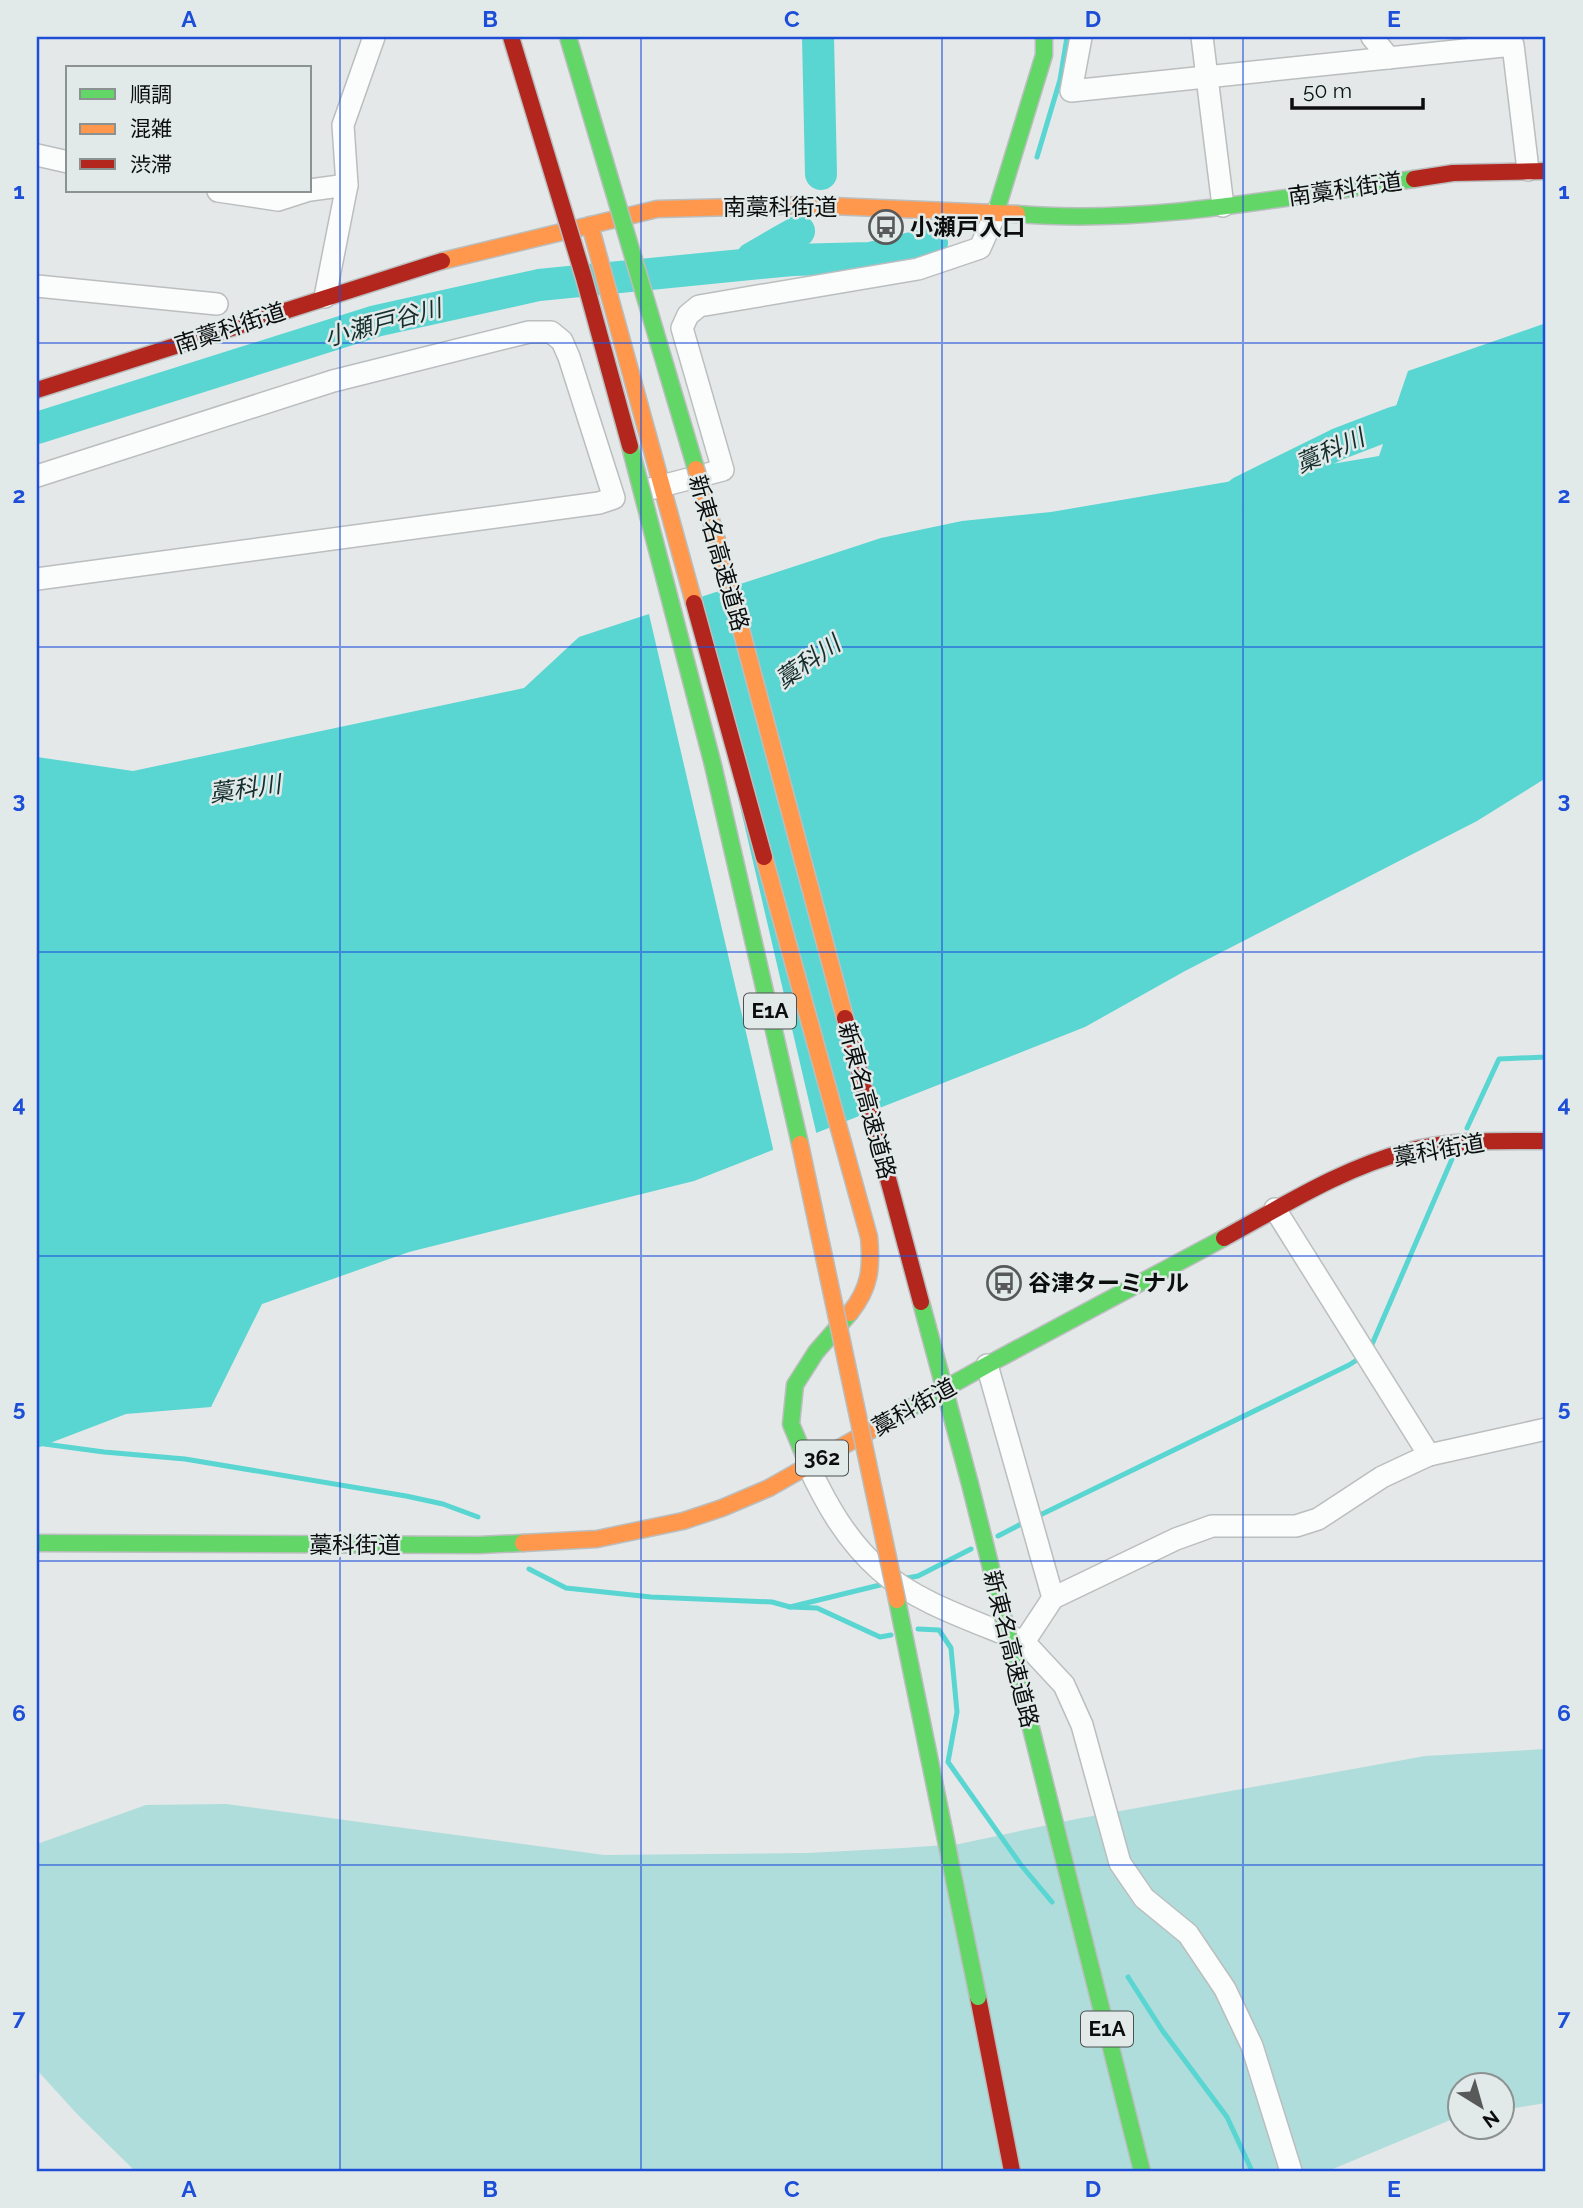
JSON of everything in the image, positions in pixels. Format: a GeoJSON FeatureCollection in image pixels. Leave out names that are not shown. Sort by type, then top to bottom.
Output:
{"type":"FeatureCollection","features":[{"type":"Feature","properties":{"kind":"main road","name":"E1A"},"geometry":{"type":"LineString","coordinates":[[511,37],[591,301],[640,478],[727,822],[872,1474],[1012,2171]]}},
{"type":"Feature","properties":{"kind":"main road","name":"新東名高速道路"},"geometry":{"type":"LineString","coordinates":[[569,37],[719,548],[974,1498],[1142,2171]]}},
{"type":"Feature","properties":{"kind":"main road"},"geometry":{"type":"LineString","coordinates":[[996,212],[1044,55],[1044,37]]}},
{"type":"Feature","properties":{"kind":"main road","name":"南藁科街道"},"geometry":{"type":"LineString","coordinates":[[37,390],[434,263],[657,209],[809,205],[996,212],[1066,218],[1174,213],[1453,173],[1537,170]]}},
{"type":"Feature","properties":{"kind":"main road"},"geometry":{"type":"LineString","coordinates":[[590,225],[869,1237],[872,1264],[862,1298],[816,1352],[795,1385],[791,1424],[808,1465]]}},
{"type":"Feature","properties":{"kind":"main road","name":"藁科街道"},"geometry":{"type":"LineString","coordinates":[[37,1543],[479,1545],[597,1539],[683,1521],[769,1488],[987,1365],[1335,1178],[1408,1150],[1476,1141],[1546,1141]]}},
{"type":"Feature","properties":{"kind":"street"},"geometry":{"type":"LineString","coordinates":[[325,297],[348,185],[343,125],[374,37]]}},
{"type":"Feature","properties":{"kind":"street"},"geometry":{"type":"LineString","coordinates":[[1081,37],[1071,91],[1513,45],[1537,170]]}},
{"type":"Feature","properties":{"kind":"street"},"geometry":{"type":"LineString","coordinates":[[1202,37],[1223,206]]}},
{"type":"Feature","properties":{"kind":"street"},"geometry":{"type":"LineString","coordinates":[[1373,37],[1389,58]]}},
{"type":"Feature","properties":{"kind":"street"},"geometry":{"type":"LineString","coordinates":[[37,155],[66,162]]}},
{"type":"Feature","properties":{"kind":"street"},"geometry":{"type":"LineString","coordinates":[[312,190],[348,185]]}},
{"type":"Feature","properties":{"kind":"street"},"geometry":{"type":"LineString","coordinates":[[225,192],[278,200],[302,192]]}},
{"type":"Feature","properties":{"kind":"street"},"geometry":{"type":"LineString","coordinates":[[37,579],[599,503],[723,470],[682,328],[688,315],[699,306],[918,269],[980,248],[996,212]]}},
{"type":"Feature","properties":{"kind":"street"},"geometry":{"type":"LineString","coordinates":[[37,286],[217,304]]}},
{"type":"Feature","properties":{"kind":"street"},"geometry":{"type":"LineString","coordinates":[[37,477],[333,381],[529,332],[551,332],[562,341],[569,357],[614,498]]}},
{"type":"Feature","properties":{"kind":"street"},"geometry":{"type":"LineString","coordinates":[[1275,1209],[1429,1455]]}},
{"type":"Feature","properties":{"kind":"street"},"geometry":{"type":"LineString","coordinates":[[987,1365],[1053,1598]]}},
{"type":"Feature","properties":{"kind":"street"},"geometry":{"type":"LineString","coordinates":[[1024,1642],[1053,1598],[1177,1539],[1212,1526],[1296,1525],[1318,1518],[1381,1477],[1429,1455],[1546,1429]]}},
{"type":"Feature","properties":{"kind":"street"},"geometry":{"type":"LineString","coordinates":[[808,1465],[827,1505],[856,1546],[881,1572],[919,1597],[1024,1642],[1064,1685],[1082,1725],[1120,1863],[1144,1899],[1188,1934],[1226,1989],[1252,2046],[1291,2171]]}},
{"type":"Feature","properties":{"kind":"shaded area"},"geometry":{"type":"Polygon","coordinates":[[[1546,1749],[1546,2103],[1516,2108],[1516,2072],[1446,2072],[1446,2122],[1328,2171],[135,2171],[37,2070],[37,1844],[146,1805],[226,1804],[604,1855],[807,1853],[959,1844],[1076,1819],[1425,1756],[1546,1749]]]}},
{"type":"Feature","properties":{"kind":"water"},"geometry":{"type":"Polygon","coordinates":[[[1546,323],[1546,778],[1477,821],[1185,971],[1085,1027],[694,1181],[409,1252],[262,1304],[211,1407],[126,1414],[37,1448],[37,757],[133,771],[524,688],[579,637],[881,538],[962,521],[1051,512],[1379,456],[1408,371],[1546,323]]]}},
{"type":"Feature","properties":{"kind":"pier"},"geometry":{"type":"Polygon","coordinates":[[[691,596],[817,1136],[774,1153],[648,610],[691,596]]]}},
{"type":"Feature","properties":{"kind":"waterway","name":"小瀬戸谷川"},"geometry":{"type":"LineString","coordinates":[[818,37],[821,174]]}},
{"type":"Feature","properties":{"kind":"waterway"},"geometry":{"type":"LineString","coordinates":[[1037,157],[1060,80],[1067,37]]}},
{"type":"Feature","properties":{"kind":"waterway","name":"小瀬戸谷川"},"geometry":{"type":"LineString","coordinates":[[752,258],[799,231]]}},
{"type":"Feature","properties":{"kind":"waterway","name":"小瀬戸谷川"},"geometry":{"type":"LineString","coordinates":[[37,428],[376,321],[539,285],[792,260],[870,258],[932,243]]}},
{"type":"Feature","properties":{"kind":"waterway","name":"藁科川"},"geometry":{"type":"LineString","coordinates":[[1241,492],[1338,444],[1393,423],[1432,412]]}},
{"type":"Feature","properties":{"kind":"waterway"},"geometry":{"type":"LineString","coordinates":[[1467,1128],[1499,1059],[1546,1057]]}},
{"type":"Feature","properties":{"kind":"waterway"},"geometry":{"type":"LineString","coordinates":[[1370,1349],[1452,1159]]}},
{"type":"Feature","properties":{"kind":"waterway"},"geometry":{"type":"LineString","coordinates":[[1036,1517],[1363,1356]]}},
{"type":"Feature","properties":{"kind":"waterway"},"geometry":{"type":"LineString","coordinates":[[37,1443],[185,1459],[406,1496],[443,1504],[478,1517]]}},
{"type":"Feature","properties":{"kind":"waterway"},"geometry":{"type":"LineString","coordinates":[[998,1536],[1027,1521]]}},
{"type":"Feature","properties":{"kind":"waterway"},"geometry":{"type":"LineString","coordinates":[[907,1578],[918,1576],[971,1549]]}},
{"type":"Feature","properties":{"kind":"waterway"},"geometry":{"type":"LineString","coordinates":[[529,1569],[566,1588],[651,1597],[772,1602],[790,1607],[817,1608],[880,1637],[891,1635]]}},
{"type":"Feature","properties":{"kind":"waterway"},"geometry":{"type":"LineString","coordinates":[[790,1607],[880,1585]]}},
{"type":"Feature","properties":{"kind":"waterway"},"geometry":{"type":"LineString","coordinates":[[918,1629],[939,1630],[951,1648],[957,1712],[948,1762],[1021,1865],[1052,1902]]}},
{"type":"Feature","properties":{"kind":"waterway"},"geometry":{"type":"LineString","coordinates":[[1128,1977],[1162,2030],[1227,2117],[1252,2171]]}},
{"type":"Feature","properties":{"kind":"traffic: fast"},"geometry":{"type":"LineString","coordinates":[[568,37],[696,469]]}},
{"type":"Feature","properties":{"kind":"traffic: fast"},"geometry":{"type":"LineString","coordinates":[[996,212],[1044,55],[1044,37]]}},
{"type":"Feature","properties":{"kind":"traffic: fast"},"geometry":{"type":"LineString","coordinates":[[1017,214],[1117,216],[1167,213],[1414,179]]}},
{"type":"Feature","properties":{"kind":"traffic: fast"},"geometry":{"type":"LineString","coordinates":[[630,446],[713,765],[800,1144]]}},
{"type":"Feature","properties":{"kind":"traffic: fast"},"geometry":{"type":"LineString","coordinates":[[871,1430],[1224,1238]]}},
{"type":"Feature","properties":{"kind":"traffic: fast"},"geometry":{"type":"LineString","coordinates":[[921,1302],[970,1484],[1071,1888]]}},
{"type":"Feature","properties":{"kind":"traffic: fast"},"geometry":{"type":"LineString","coordinates":[[808,1465],[791,1424],[795,1385],[816,1352],[850,1313]]}},
{"type":"Feature","properties":{"kind":"traffic: fast"},"geometry":{"type":"LineString","coordinates":[[37,1543],[523,1543]]}},
{"type":"Feature","properties":{"kind":"traffic: fast"},"geometry":{"type":"LineString","coordinates":[[897,1600],[978,1997]]}},
{"type":"Feature","properties":{"kind":"traffic: fast"},"geometry":{"type":"LineString","coordinates":[[1071,1888],[1142,2171]]}},
{"type":"Feature","properties":{"kind":"traffic: slow"},"geometry":{"type":"LineString","coordinates":[[442,261],[657,209],[809,205],[1017,214]]}},
{"type":"Feature","properties":{"kind":"traffic: slow"},"geometry":{"type":"LineString","coordinates":[[590,225],[694,603]]}},
{"type":"Feature","properties":{"kind":"traffic: slow"},"geometry":{"type":"LineString","coordinates":[[696,469],[845,1018]]}},
{"type":"Feature","properties":{"kind":"traffic: slow"},"geometry":{"type":"LineString","coordinates":[[764,857],[869,1237],[870,1258],[866,1286],[850,1313]]}},
{"type":"Feature","properties":{"kind":"traffic: slow"},"geometry":{"type":"LineString","coordinates":[[800,1144],[897,1600]]}},
{"type":"Feature","properties":{"kind":"traffic: slow"},"geometry":{"type":"LineString","coordinates":[[523,1543],[597,1539],[683,1521],[769,1488],[871,1430]]}},
{"type":"Feature","properties":{"kind":"traffic: jam"},"geometry":{"type":"LineString","coordinates":[[511,37],[584,278],[630,446]]}},
{"type":"Feature","properties":{"kind":"traffic: jam"},"geometry":{"type":"LineString","coordinates":[[1414,179],[1453,173],[1546,171]]}},
{"type":"Feature","properties":{"kind":"traffic: jam"},"geometry":{"type":"LineString","coordinates":[[37,390],[442,261]]}},
{"type":"Feature","properties":{"kind":"traffic: jam"},"geometry":{"type":"LineString","coordinates":[[694,603],[764,857]]}},
{"type":"Feature","properties":{"kind":"traffic: jam"},"geometry":{"type":"LineString","coordinates":[[845,1018],[921,1302]]}},
{"type":"Feature","properties":{"kind":"traffic: jam"},"geometry":{"type":"LineString","coordinates":[[1224,1238],[1313,1189],[1384,1158],[1442,1144],[1546,1141]]}},
{"type":"Feature","properties":{"kind":"traffic: jam"},"geometry":{"type":"LineString","coordinates":[[978,1997],[1012,2171]]}},
{"type":"Feature","properties":{"kind":"place","name":"小瀬戸入口"},"geometry":{"type":"Point","coordinates":[886,227]}},
{"type":"Feature","properties":{"kind":"place","name":"谷津ターミナル"},"geometry":{"type":"Point","coordinates":[1004,1283]}}]}
